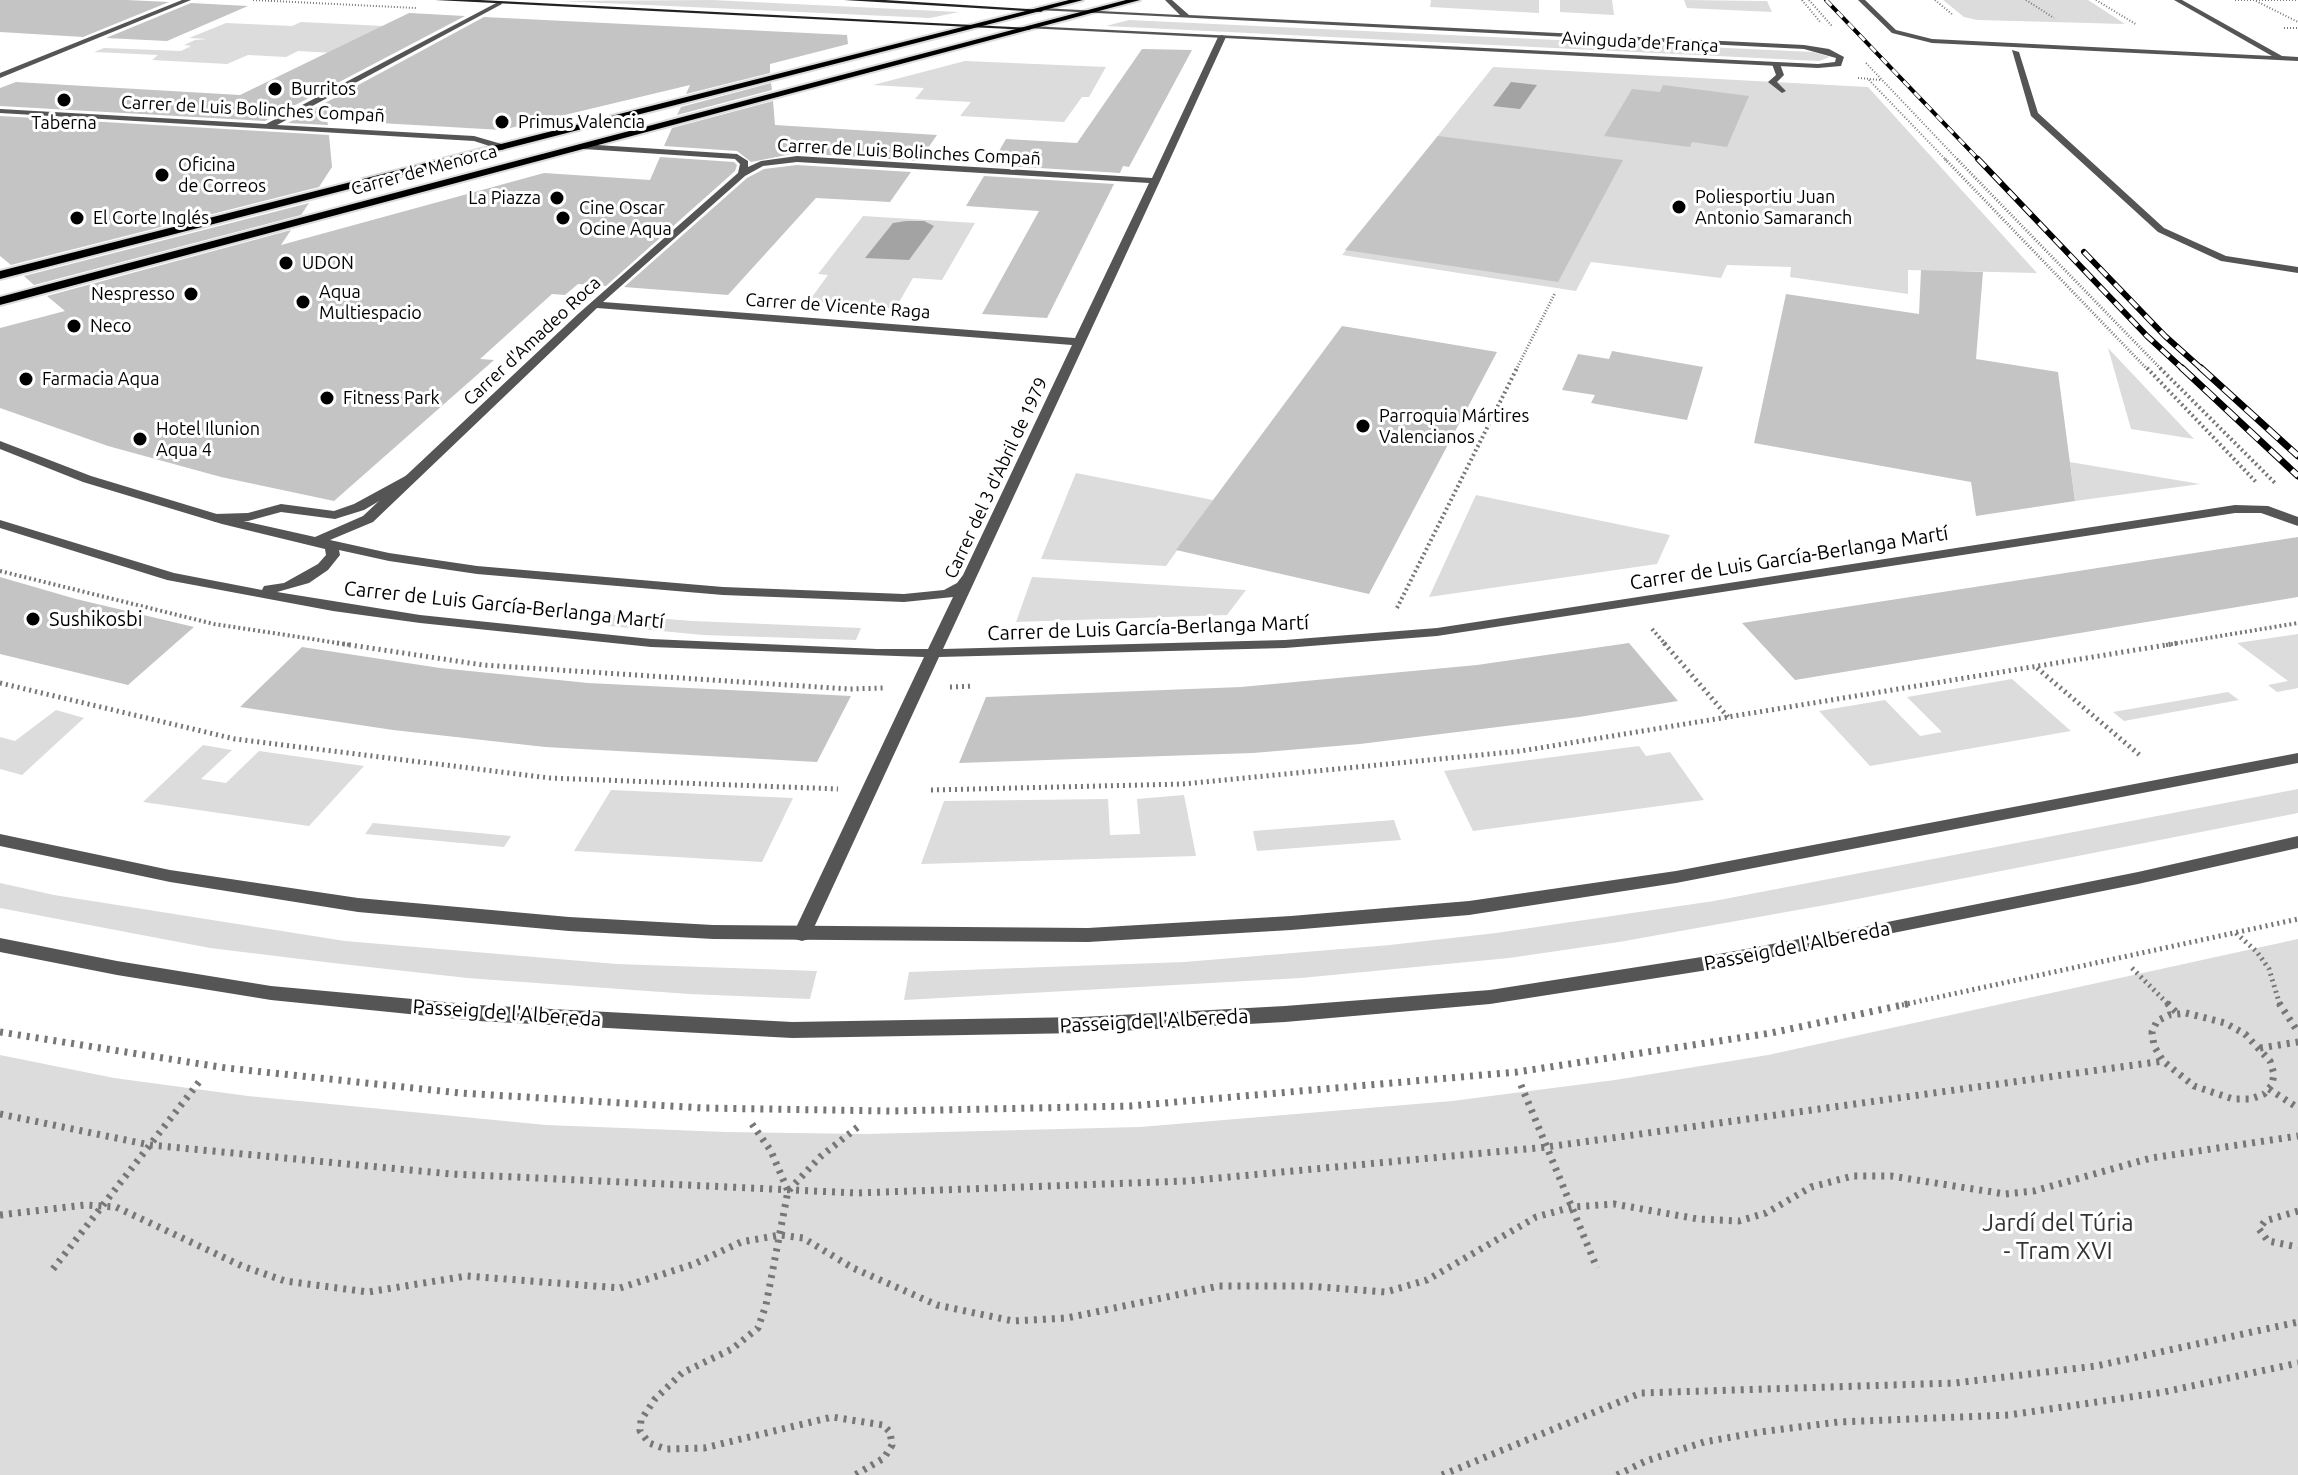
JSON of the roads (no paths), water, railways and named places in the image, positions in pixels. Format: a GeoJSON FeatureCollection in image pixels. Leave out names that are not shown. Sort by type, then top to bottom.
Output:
{"type":"FeatureCollection","features":[{"type":"Feature","properties":{"kind":"main road","name":"Avinguda de França"},"geometry":{"type":"LineString","coordinates":[[438,0],[1029,28]]}},
{"type":"Feature","properties":{"kind":"main road","name":"Avinguda de França"},"geometry":{"type":"LineString","coordinates":[[847,0],[1041,10]]}},
{"type":"Feature","properties":{"kind":"main road","name":"Carrer de Menorca"},"geometry":{"type":"LineString","coordinates":[[0,275],[1079,0]]}},
{"type":"Feature","properties":{"kind":"main road","name":"Carrer de Menorca"},"geometry":{"type":"LineString","coordinates":[[0,301],[1136,0]]}},
{"type":"Feature","properties":{"kind":"street"},"geometry":{"type":"LineString","coordinates":[[0,76],[188,0]]}},
{"type":"Feature","properties":{"kind":"street"},"geometry":{"type":"LineString","coordinates":[[1168,0],[1187,17]]}},
{"type":"Feature","properties":{"kind":"street"},"geometry":{"type":"LineString","coordinates":[[1861,0],[1894,32],[1949,43],[2298,59]]}},
{"type":"Feature","properties":{"kind":"street"},"geometry":{"type":"LineString","coordinates":[[2177,0],[2283,59]]}},
{"type":"Feature","properties":{"kind":"street"},"geometry":{"type":"LineString","coordinates":[[268,126],[500,3]]}},
{"type":"Feature","properties":{"kind":"street","name":"Avinguda de França"},"geometry":{"type":"LineString","coordinates":[[1029,28],[1776,64],[1838,64],[1840,57],[1804,47],[1041,10]]}},
{"type":"Feature","properties":{"kind":"street","name":"Carrer del 3 d'Abril de 1979"},"geometry":{"type":"LineString","coordinates":[[802,934],[1222,37]]}},
{"type":"Feature","properties":{"kind":"street"},"geometry":{"type":"LineString","coordinates":[[2015,52],[2034,114],[2161,230],[2224,259],[2298,270]]}},
{"type":"Feature","properties":{"kind":"street"},"geometry":{"type":"LineString","coordinates":[[1776,64],[1780,75],[1772,82],[1782,91]]}},
{"type":"Feature","properties":{"kind":"street","name":"Carrer de Luis Bolinches Compañ"},"geometry":{"type":"LineString","coordinates":[[0,111],[474,139],[502,147]]}},
{"type":"Feature","properties":{"kind":"street"},"geometry":{"type":"LineString","coordinates":[[584,146],[737,157],[745,163],[742,174]]}},
{"type":"Feature","properties":{"kind":"street","name":"Carrer de Luis Bolinches Compañ"},"geometry":{"type":"LineString","coordinates":[[742,174],[772,160],[797,159],[1156,181]]}},
{"type":"Feature","properties":{"kind":"street","name":"Carrer d'Amadeo Roca"},"geometry":{"type":"LineString","coordinates":[[318,539],[368,519],[595,305],[742,174]]}},
{"type":"Feature","properties":{"kind":"street","name":"Carrer de Vicente Raga"},"geometry":{"type":"LineString","coordinates":[[595,305],[1079,342]]}},
{"type":"Feature","properties":{"kind":"street","name":"Carrer de Luis García-Berlanga Martí"},"geometry":{"type":"LineString","coordinates":[[0,445],[87,479],[215,518],[389,557],[477,570],[723,591],[927,598],[962,586],[972,573]]}},
{"type":"Feature","properties":{"kind":"street"},"geometry":{"type":"LineString","coordinates":[[215,518],[248,517],[281,508],[335,515],[359,507],[419,472]]}},
{"type":"Feature","properties":{"kind":"street","name":"Carrer de Luis García-Berlanga Martí"},"geometry":{"type":"LineString","coordinates":[[0,524],[172,577],[333,607],[420,619],[651,643],[936,653],[1117,651],[1361,640],[1452,630],[2235,509],[2263,509],[2298,522]]}},
{"type":"Feature","properties":{"kind":"street"},"geometry":{"type":"LineString","coordinates":[[251,590],[287,587],[323,567],[333,555],[332,547],[318,539]]}},
{"type":"Feature","properties":{"kind":"street"},"geometry":{"type":"LineString","coordinates":[[0,840],[170,876],[358,905],[569,924],[802,934],[1088,935],[1469,908],[1676,877],[2298,758]]}},
{"type":"Feature","properties":{"kind":"street","name":"Passeig de l'Albereda"},"geometry":{"type":"LineString","coordinates":[[0,945],[271,993],[478,1013],[792,1030],[1082,1025],[1285,1014],[1490,997],[1708,963],[1847,937],[2298,842]]}},
{"type":"Feature","properties":{"kind":"railway"},"geometry":{"type":"LineString","coordinates":[[1826,0],[1980,161]]}},
{"type":"Feature","properties":{"kind":"railway"},"geometry":{"type":"LineString","coordinates":[[1978,159],[2147,336],[2184,370]]}},
{"type":"Feature","properties":{"kind":"railway"},"geometry":{"type":"LineString","coordinates":[[2084,252],[2165,336],[2203,370]]}},
{"type":"Feature","properties":{"kind":"railway"},"geometry":{"type":"LineString","coordinates":[[2182,368],[2298,476]]}},
{"type":"Feature","properties":{"kind":"railway"},"geometry":{"type":"LineString","coordinates":[[2201,368],[2298,456]]}},
{"type":"Feature","properties":{"kind":"place","name":"Burritos"},"geometry":{"type":"Point","coordinates":[275,89]}},
{"type":"Feature","properties":{"kind":"place","name":"Taberna"},"geometry":{"type":"Point","coordinates":[64,100]}},
{"type":"Feature","properties":{"kind":"place","name":"Primus Valencia"},"geometry":{"type":"Point","coordinates":[502,122]}},
{"type":"Feature","properties":{"kind":"place","name":"Oficina de Correos"},"geometry":{"type":"Point","coordinates":[162,175]}},
{"type":"Feature","properties":{"kind":"place","name":"La Piazza"},"geometry":{"type":"Point","coordinates":[557,198]}},
{"type":"Feature","properties":{"kind":"place","name":"Poliesportiu Juan Antonio Samaranch"},"geometry":{"type":"Point","coordinates":[1679,207]}},
{"type":"Feature","properties":{"kind":"place","name":"El Corte Inglés"},"geometry":{"type":"Point","coordinates":[77,218]}},
{"type":"Feature","properties":{"kind":"place","name":"Cine Oscar Ocine Aqua"},"geometry":{"type":"Point","coordinates":[563,218]}},
{"type":"Feature","properties":{"kind":"place","name":"UDON"},"geometry":{"type":"Point","coordinates":[286,263]}},
{"type":"Feature","properties":{"kind":"place","name":"Nespresso"},"geometry":{"type":"Point","coordinates":[191,294]}},
{"type":"Feature","properties":{"kind":"place","name":"Aqua Multiespacio"},"geometry":{"type":"Point","coordinates":[303,302]}},
{"type":"Feature","properties":{"kind":"place","name":"Neco"},"geometry":{"type":"Point","coordinates":[74,326]}},
{"type":"Feature","properties":{"kind":"place","name":"Farmacia Aqua"},"geometry":{"type":"Point","coordinates":[26,379]}},
{"type":"Feature","properties":{"kind":"place","name":"Fitness Park"},"geometry":{"type":"Point","coordinates":[327,398]}},
{"type":"Feature","properties":{"kind":"place","name":"Parroquia Mártires Valencianos"},"geometry":{"type":"Point","coordinates":[1363,426]}},
{"type":"Feature","properties":{"kind":"place","name":"Hotel Ilunion Aqua 4"},"geometry":{"type":"Point","coordinates":[140,439]}},
{"type":"Feature","properties":{"kind":"place","name":"Sushikosbi"},"geometry":{"type":"Point","coordinates":[33,619]}},
{"type":"Feature","properties":{"kind":"park label","name":"Jardí del Túria - Tram XVI"},"geometry":{"type":"Point","coordinates":[2058,1237]}}]}
